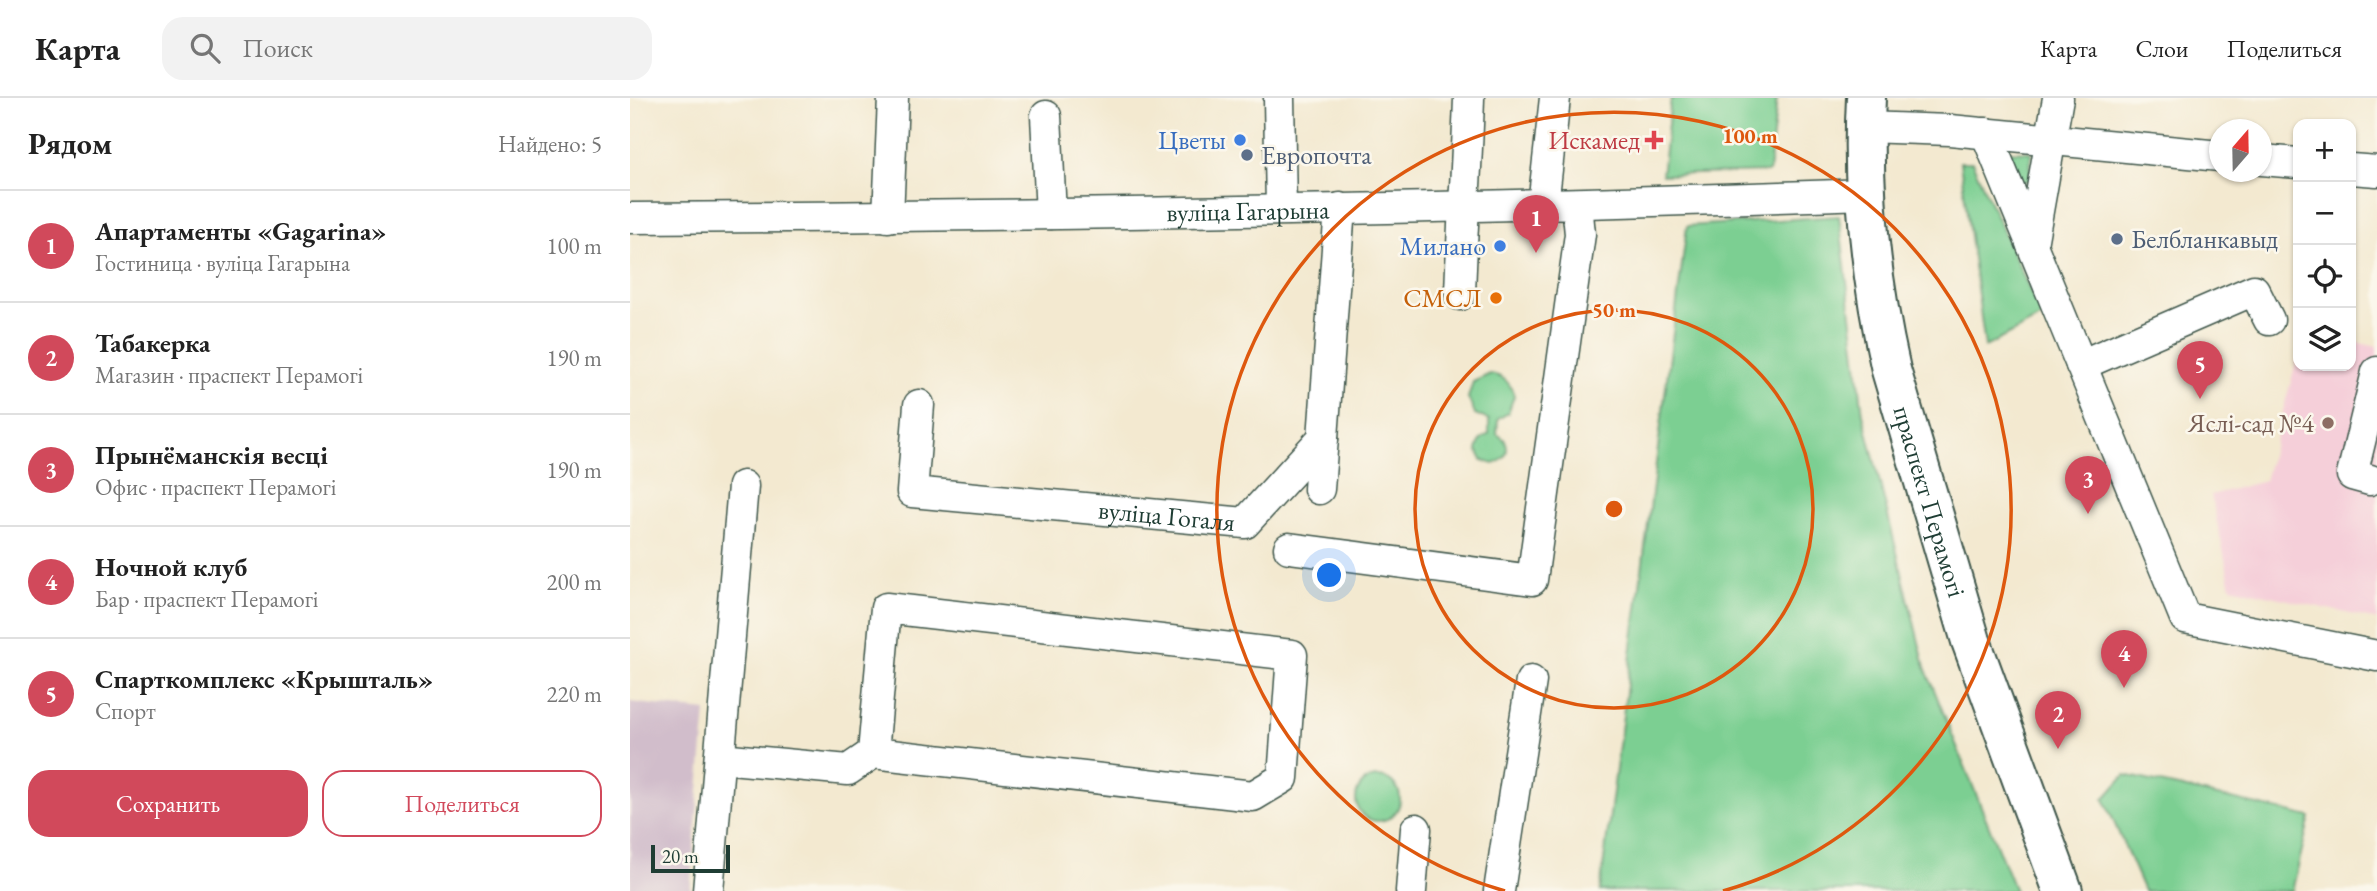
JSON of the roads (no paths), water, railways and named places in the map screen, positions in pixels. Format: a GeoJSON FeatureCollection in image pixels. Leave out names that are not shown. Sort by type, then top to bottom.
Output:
{"type":"FeatureCollection","features":[{"type":"Feature","properties":{"kind":"main road","name":"праспект Перамогі"},"geometry":{"type":"LineString","coordinates":[[1865,112],[1866,194],[1872,260],[1891,370],[1971,641],[2063,891]]}},
{"type":"Feature","properties":{"kind":"street"},"geometry":{"type":"LineString","coordinates":[[888,217],[893,98]]}},
{"type":"Feature","properties":{"kind":"street"},"geometry":{"type":"LineString","coordinates":[[1279,98],[1281,209]]}},
{"type":"Feature","properties":{"kind":"street"},"geometry":{"type":"LineString","coordinates":[[1460,295],[1469,98]]}},
{"type":"Feature","properties":{"kind":"street"},"geometry":{"type":"LineString","coordinates":[[1543,205],[1555,98]]}},
{"type":"Feature","properties":{"kind":"street"},"geometry":{"type":"LineString","coordinates":[[2032,245],[2058,98]]}},
{"type":"Feature","properties":{"kind":"street"},"geometry":{"type":"LineString","coordinates":[[1865,112],[1986,133],[2209,155]]}},
{"type":"Feature","properties":{"kind":"street"},"geometry":{"type":"LineString","coordinates":[[1046,116],[1051,214]]}},
{"type":"Feature","properties":{"kind":"street"},"geometry":{"type":"LineString","coordinates":[[1986,133],[2185,618],[2377,656]]}},
{"type":"Feature","properties":{"kind":"street"},"geometry":{"type":"LineString","coordinates":[[2272,161],[2293,163]]}},
{"type":"Feature","properties":{"kind":"street"},"geometry":{"type":"LineString","coordinates":[[2356,169],[2377,171]]}},
{"type":"Feature","properties":{"kind":"street","name":"вуліца Гагарына"},"geometry":{"type":"LineString","coordinates":[[630,218],[888,217],[1543,205],[1866,194]]}},
{"type":"Feature","properties":{"kind":"street"},"geometry":{"type":"LineString","coordinates":[[1289,548],[1531,580],[1580,233],[1577,204]]}},
{"type":"Feature","properties":{"kind":"street"},"geometry":{"type":"LineString","coordinates":[[1319,489],[1340,208]]}},
{"type":"Feature","properties":{"kind":"street"},"geometry":{"type":"LineString","coordinates":[[2081,365],[2254,290],[2269,320]]}},
{"type":"Feature","properties":{"kind":"street"},"geometry":{"type":"LineString","coordinates":[[2370,480],[2352,475],[2377,372]]}},
{"type":"Feature","properties":{"kind":"street","name":"вуліца Гогаля"},"geometry":{"type":"LineString","coordinates":[[919,405],[912,492],[1245,523],[1323,438]]}},
{"type":"Feature","properties":{"kind":"street"},"geometry":{"type":"LineString","coordinates":[[708,891],[744,486]]}},
{"type":"Feature","properties":{"kind":"street"},"geometry":{"type":"LineString","coordinates":[[720,758],[848,770],[873,753],[1253,796],[1283,778],[1292,655],[886,608],[873,753]]}},
{"type":"Feature","properties":{"kind":"street"},"geometry":{"type":"LineString","coordinates":[[1499,891],[1531,681]]}},
{"type":"Feature","properties":{"kind":"street"},"geometry":{"type":"LineString","coordinates":[[1411,891],[1416,829]]}},
{"type":"Feature","properties":{"kind":"place","name":"Цветы"},"geometry":{"type":"Point","coordinates":[1240,140]}},
{"type":"Feature","properties":{"kind":"place","name":"Искамед"},"geometry":{"type":"Point","coordinates":[1654,140]}},
{"type":"Feature","properties":{"kind":"place","name":"Европочта"},"geometry":{"type":"Point","coordinates":[1247,155]}},
{"type":"Feature","properties":{"kind":"place","name":"Белбланкавыд"},"geometry":{"type":"Point","coordinates":[2117,239]}},
{"type":"Feature","properties":{"kind":"place","name":"Милано"},"geometry":{"type":"Point","coordinates":[1500,246]}},
{"type":"Feature","properties":{"kind":"place","name":"Апартаменты «Gagarina»"},"geometry":{"type":"Point","coordinates":[1536,253]}},
{"type":"Feature","properties":{"kind":"place","name":"СМСЛ"},"geometry":{"type":"Point","coordinates":[1496,298]}},
{"type":"Feature","properties":{"kind":"place","name":"Спарткомплекс «Крышталь»"},"geometry":{"type":"Point","coordinates":[2200,399]}},
{"type":"Feature","properties":{"kind":"place","name":"Яслі-сад №4"},"geometry":{"type":"Point","coordinates":[2328,423]}},
{"type":"Feature","properties":{"kind":"place","name":"Прынёманскія весці"},"geometry":{"type":"Point","coordinates":[2088,514]}},
{"type":"Feature","properties":{"kind":"place","name":"Ночной клуб"},"geometry":{"type":"Point","coordinates":[2124,688]}},
{"type":"Feature","properties":{"kind":"place","name":"Табакерка"},"geometry":{"type":"Point","coordinates":[2058,749]}}]}
